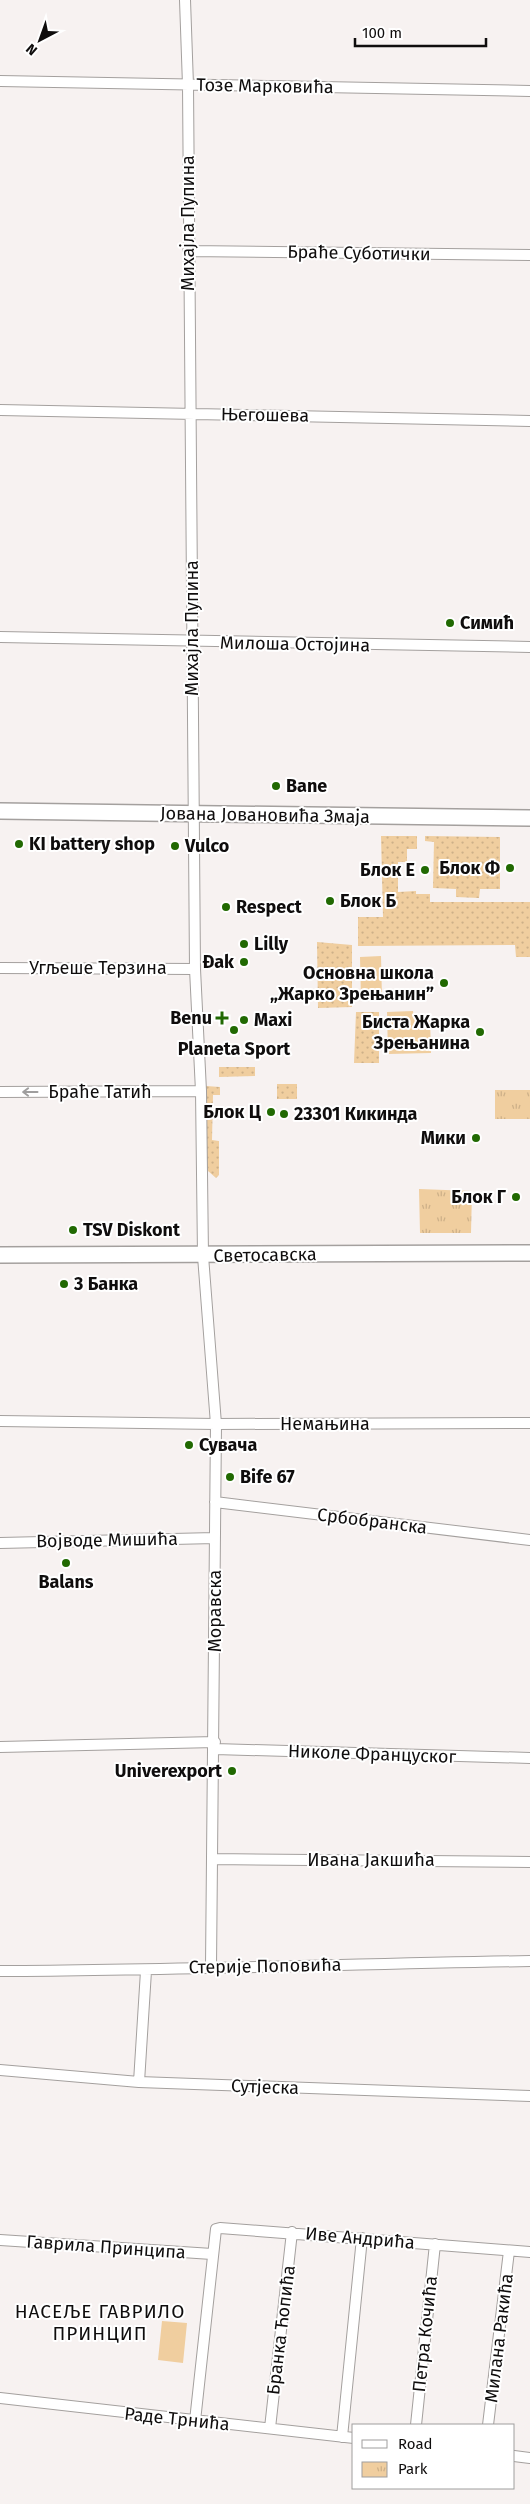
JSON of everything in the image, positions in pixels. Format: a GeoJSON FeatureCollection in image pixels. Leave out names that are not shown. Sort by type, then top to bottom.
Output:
{"type":"FeatureCollection","features":[{"type":"Feature","properties":{"kind":"street","name":"Михајла Пупина"},"geometry":{"type":"LineString","coordinates":[[185,0],[188,85],[192,815],[195,969],[201,1091],[203,1256]]}},
{"type":"Feature","properties":{"kind":"street","name":"Тозе Марковића"},"geometry":{"type":"LineString","coordinates":[[0,81],[530,91]]}},
{"type":"Feature","properties":{"kind":"street","name":"Браће Суботички"},"geometry":{"type":"LineString","coordinates":[[188,251],[530,256]]}},
{"type":"Feature","properties":{"kind":"street","name":"Његошева"},"geometry":{"type":"LineString","coordinates":[[0,410],[530,421]]}},
{"type":"Feature","properties":{"kind":"street","name":"Милоша Остојина"},"geometry":{"type":"LineString","coordinates":[[0,637],[530,647]]}},
{"type":"Feature","properties":{"kind":"street","name":"Јована Јовановића Змаја"},"geometry":{"type":"LineString","coordinates":[[0,811],[530,818]]}},
{"type":"Feature","properties":{"kind":"street","name":"Угљеше Терзина"},"geometry":{"type":"LineString","coordinates":[[0,968],[195,969]]}},
{"type":"Feature","properties":{"kind":"street","name":"Браће Татић"},"geometry":{"type":"LineString","coordinates":[[0,1092],[201,1091]]}},
{"type":"Feature","properties":{"kind":"street","name":"Светосавска"},"geometry":{"type":"LineString","coordinates":[[0,1255],[203,1256],[530,1253]]}},
{"type":"Feature","properties":{"kind":"street","name":"Моравска"},"geometry":{"type":"LineString","coordinates":[[203,1256],[216,1424],[215,1745],[211,1967]]}},
{"type":"Feature","properties":{"kind":"street","name":"Немањина"},"geometry":{"type":"LineString","coordinates":[[0,1421],[216,1424],[530,1423]]}},
{"type":"Feature","properties":{"kind":"street","name":"Србобранска"},"geometry":{"type":"LineString","coordinates":[[215,1502],[530,1540]]}},
{"type":"Feature","properties":{"kind":"street","name":"Војводе Мишића"},"geometry":{"type":"LineString","coordinates":[[0,1543],[215,1538]]}},
{"type":"Feature","properties":{"kind":"street","name":"Николе Француског"},"geometry":{"type":"LineString","coordinates":[[0,1747],[215,1745],[530,1758]]}},
{"type":"Feature","properties":{"kind":"street","name":"Ивана Јакшића"},"geometry":{"type":"LineString","coordinates":[[212,1859],[530,1862]]}},
{"type":"Feature","properties":{"kind":"street","name":"Стерије Поповића"},"geometry":{"type":"LineString","coordinates":[[0,1972],[530,1961]]}},
{"type":"Feature","properties":{"kind":"street"},"geometry":{"type":"LineString","coordinates":[[139,2082],[146,1970]]}},
{"type":"Feature","properties":{"kind":"street","name":"Сутјеска"},"geometry":{"type":"LineString","coordinates":[[0,2070],[139,2082],[530,2096]]}},
{"type":"Feature","properties":{"kind":"street","name":"Иве Андрића"},"geometry":{"type":"LineString","coordinates":[[212,2254],[214,2233],[216,2229],[220,2228],[292,2232],[530,2252]]}},
{"type":"Feature","properties":{"kind":"street","name":"Бранка Ћопића"},"geometry":{"type":"LineString","coordinates":[[270,2428],[292,2232]]}},
{"type":"Feature","properties":{"kind":"street"},"geometry":{"type":"LineString","coordinates":[[342,2437],[362,2238]]}},
{"type":"Feature","properties":{"kind":"street","name":"Гаврила Принципа"},"geometry":{"type":"LineString","coordinates":[[0,2240],[212,2254]]}},
{"type":"Feature","properties":{"kind":"street","name":"Петра Кочића"},"geometry":{"type":"LineString","coordinates":[[416,2424],[435,2244]]}},
{"type":"Feature","properties":{"kind":"street","name":"Милана Ракића"},"geometry":{"type":"LineString","coordinates":[[488,2424],[509,2250]]}},
{"type":"Feature","properties":{"kind":"street"},"geometry":{"type":"LineString","coordinates":[[195,2421],[212,2254]]}},
{"type":"Feature","properties":{"kind":"street","name":"Раде Трнића"},"geometry":{"type":"LineString","coordinates":[[0,2398],[352,2438]]}},
{"type":"Feature","properties":{"kind":"street"},"geometry":{"type":"LineString","coordinates":[[515,2456],[530,2458]]}},
{"type":"Feature","properties":{"kind":"green space"},"geometry":{"type":"Polygon","coordinates":[[[381,836],[417,836],[417,849],[407,849],[407,862],[398,862],[398,892],[416,891],[416,894],[430,894],[430,902],[530,902],[530,957],[516,957],[515,945],[358,946],[358,917],[383,917],[381,836]]]}},
{"type":"Feature","properties":{"kind":"green space"},"geometry":{"type":"Polygon","coordinates":[[[425,836],[500,837],[500,889],[480,889],[479,898],[456,897],[456,889],[433,888],[434,842],[425,841],[425,836]]]}},
{"type":"Feature","properties":{"kind":"green space"},"geometry":{"type":"Polygon","coordinates":[[[317,942],[352,945],[352,1007],[318,1008],[317,942]]]}},
{"type":"Feature","properties":{"kind":"green space"},"geometry":{"type":"Polygon","coordinates":[[[381,956],[382,999],[361,999],[360,957],[381,956]]]}},
{"type":"Feature","properties":{"kind":"green space"},"geometry":{"type":"Polygon","coordinates":[[[413,1011],[414,1019],[430,1019],[431,1053],[388,1054],[387,1012],[413,1011]]]}},
{"type":"Feature","properties":{"kind":"green space"},"geometry":{"type":"Polygon","coordinates":[[[356,1012],[379,1012],[379,1063],[354,1063],[356,1012]]]}},
{"type":"Feature","properties":{"kind":"green space"},"geometry":{"type":"Polygon","coordinates":[[[219,1067],[255,1067],[255,1076],[219,1077],[219,1067]]]}},
{"type":"Feature","properties":{"kind":"green space"},"geometry":{"type":"Polygon","coordinates":[[[277,1084],[297,1084],[297,1099],[277,1099],[277,1084]]]}},
{"type":"Feature","properties":{"kind":"green space"},"geometry":{"type":"Polygon","coordinates":[[[206,1086],[220,1087],[220,1095],[213,1095],[212,1140],[219,1141],[219,1175],[216,1178],[208,1171],[206,1158],[206,1086]]]}},
{"type":"Feature","properties":{"kind":"green space"},"geometry":{"type":"Polygon","coordinates":[[[495,1090],[530,1090],[530,1119],[495,1119],[495,1090]]]}},
{"type":"Feature","properties":{"kind":"green space"},"geometry":{"type":"Polygon","coordinates":[[[419,1189],[472,1191],[471,1233],[420,1233],[419,1189]]]}},
{"type":"Feature","properties":{"kind":"green space"},"geometry":{"type":"Polygon","coordinates":[[[162,2321],[187,2323],[183,2363],[158,2360],[162,2321]]]}},
{"type":"Feature","properties":{"kind":"place","name":"Симић"},"geometry":{"type":"Point","coordinates":[450,623]}},
{"type":"Feature","properties":{"kind":"place","name":"Bane"},"geometry":{"type":"Point","coordinates":[276,786]}},
{"type":"Feature","properties":{"kind":"place","name":"KI battery shop"},"geometry":{"type":"Point","coordinates":[19,844]}},
{"type":"Feature","properties":{"kind":"place","name":"Vulco"},"geometry":{"type":"Point","coordinates":[175,846]}},
{"type":"Feature","properties":{"kind":"place","name":"Блок Ф"},"geometry":{"type":"Point","coordinates":[510,868]}},
{"type":"Feature","properties":{"kind":"place","name":"Блок Е"},"geometry":{"type":"Point","coordinates":[425,870]}},
{"type":"Feature","properties":{"kind":"place","name":"Блок Б"},"geometry":{"type":"Point","coordinates":[330,901]}},
{"type":"Feature","properties":{"kind":"place","name":"Respect"},"geometry":{"type":"Point","coordinates":[226,907]}},
{"type":"Feature","properties":{"kind":"place","name":"Lilly"},"geometry":{"type":"Point","coordinates":[244,944]}},
{"type":"Feature","properties":{"kind":"place","name":"Đak"},"geometry":{"type":"Point","coordinates":[244,962]}},
{"type":"Feature","properties":{"kind":"place","name":"Основна школа „Жарко Зрењанин”"},"geometry":{"type":"Point","coordinates":[444,983]}},
{"type":"Feature","properties":{"kind":"place","name":"Benu"},"geometry":{"type":"Point","coordinates":[222,1018]}},
{"type":"Feature","properties":{"kind":"place","name":"Maxi"},"geometry":{"type":"Point","coordinates":[244,1020]}},
{"type":"Feature","properties":{"kind":"place","name":"Planeta Sport"},"geometry":{"type":"Point","coordinates":[234,1030]}},
{"type":"Feature","properties":{"kind":"place","name":"Биста Жарка Зрењанина"},"geometry":{"type":"Point","coordinates":[480,1032]}},
{"type":"Feature","properties":{"kind":"place","name":"Блок Ц"},"geometry":{"type":"Point","coordinates":[271,1112]}},
{"type":"Feature","properties":{"kind":"place","name":"23301 Кикинда"},"geometry":{"type":"Point","coordinates":[284,1114]}},
{"type":"Feature","properties":{"kind":"place","name":"Мики"},"geometry":{"type":"Point","coordinates":[476,1138]}},
{"type":"Feature","properties":{"kind":"place","name":"Блок Г"},"geometry":{"type":"Point","coordinates":[516,1197]}},
{"type":"Feature","properties":{"kind":"place","name":"TSV Diskont"},"geometry":{"type":"Point","coordinates":[73,1230]}},
{"type":"Feature","properties":{"kind":"place","name":"3 Банка"},"geometry":{"type":"Point","coordinates":[64,1284]}},
{"type":"Feature","properties":{"kind":"place","name":"Сувача"},"geometry":{"type":"Point","coordinates":[189,1445]}},
{"type":"Feature","properties":{"kind":"place","name":"Bife 67"},"geometry":{"type":"Point","coordinates":[230,1477]}},
{"type":"Feature","properties":{"kind":"place","name":"Balans"},"geometry":{"type":"Point","coordinates":[66,1563]}},
{"type":"Feature","properties":{"kind":"place","name":"Univerexport"},"geometry":{"type":"Point","coordinates":[232,1771]}},
{"type":"Feature","properties":{"kind":"district","name":"НАСЕЉЕ ГАВРИЛО ПРИНЦИП"},"geometry":{"type":"Point","coordinates":[100,2322]}}]}
